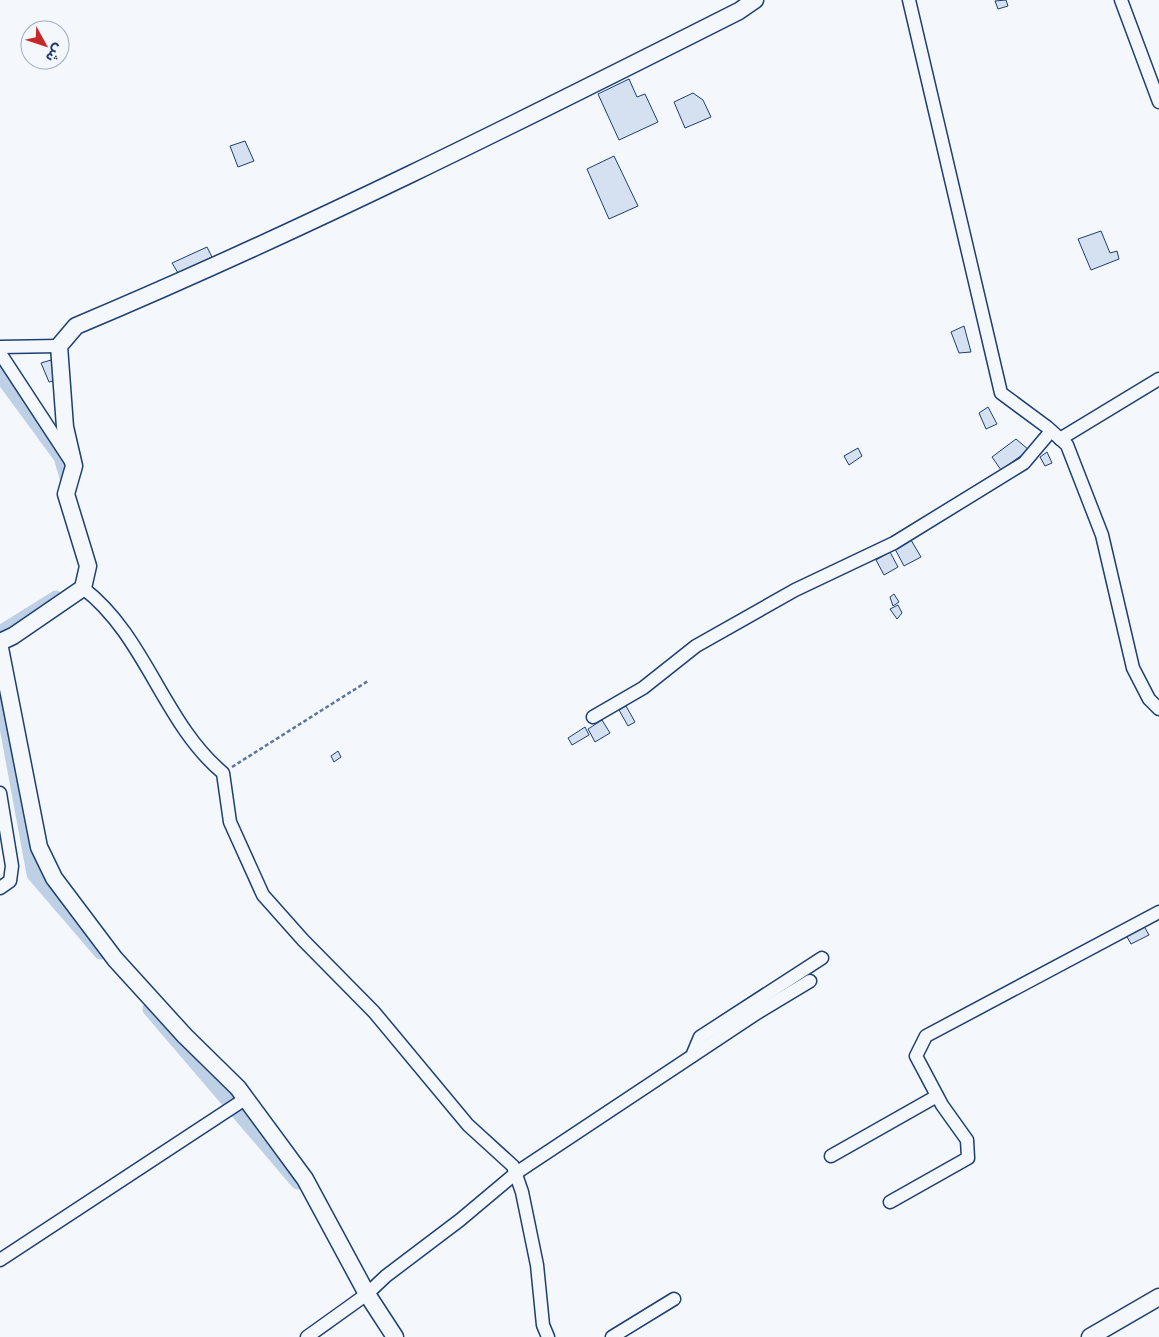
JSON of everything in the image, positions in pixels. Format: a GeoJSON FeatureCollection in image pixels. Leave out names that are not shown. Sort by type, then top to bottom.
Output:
{"type":"FeatureCollection","features":[{"type":"Feature","properties":{"kind":"street"},"geometry":{"type":"LineString","coordinates":[[0,642],[13,636],[83,588],[88,566],[66,494],[74,466],[65,427],[59,346],[76,326],[366,195],[739,11],[755,0]]}},
{"type":"Feature","properties":{"kind":"street"},"geometry":{"type":"LineString","coordinates":[[909,0],[1001,394],[1056,435],[1066,445],[1102,535],[1133,668],[1150,699],[1159,710]]}},
{"type":"Feature","properties":{"kind":"street"},"geometry":{"type":"LineString","coordinates":[[1121,0],[1159,102]]}},
{"type":"Feature","properties":{"kind":"street"},"geometry":{"type":"LineString","coordinates":[[6,347],[59,346]]}},
{"type":"Feature","properties":{"kind":"street"},"geometry":{"type":"LineString","coordinates":[[0,354],[74,466]]}},
{"type":"Feature","properties":{"kind":"street"},"geometry":{"type":"LineString","coordinates":[[593,717],[643,688],[696,646],[795,590],[894,543],[1024,463],[1056,435],[1159,379]]}},
{"type":"Feature","properties":{"kind":"street"},"geometry":{"type":"LineString","coordinates":[[83,588],[99,600],[134,646],[183,728],[207,760],[223,773],[230,822],[264,895],[303,940],[374,1012],[468,1125],[513,1166],[522,1192],[535,1256],[543,1324],[548,1337]]}},
{"type":"Feature","properties":{"kind":"street"},"geometry":{"type":"LineString","coordinates":[[0,648],[39,847],[54,878],[115,959],[185,1036],[238,1088],[305,1179],[367,1294],[395,1337]]}},
{"type":"Feature","properties":{"kind":"street"},"geometry":{"type":"LineString","coordinates":[[0,793],[12,866],[10,881],[0,888]]}},
{"type":"Feature","properties":{"kind":"street"},"geometry":{"type":"LineString","coordinates":[[890,1202],[968,1158],[967,1140],[937,1096],[916,1056],[926,1036],[1159,912]]}},
{"type":"Feature","properties":{"kind":"street"},"geometry":{"type":"LineString","coordinates":[[692,1056],[700,1037],[822,958]]}},
{"type":"Feature","properties":{"kind":"street"},"geometry":{"type":"LineString","coordinates":[[307,1337],[367,1294],[386,1276],[460,1220],[516,1173],[692,1056],[810,981]]}},
{"type":"Feature","properties":{"kind":"street"},"geometry":{"type":"LineString","coordinates":[[831,1156],[937,1096]]}},
{"type":"Feature","properties":{"kind":"street"},"geometry":{"type":"LineString","coordinates":[[0,1260],[245,1099]]}},
{"type":"Feature","properties":{"kind":"street"},"geometry":{"type":"LineString","coordinates":[[1090,1337],[1159,1297]]}},
{"type":"Feature","properties":{"kind":"street"},"geometry":{"type":"LineString","coordinates":[[612,1337],[674,1300]]}},
{"type":"Feature","properties":{"kind":"path"},"geometry":{"type":"LineString","coordinates":[[223,773],[368,681]]}},
{"type":"Feature","properties":{"kind":"building"},"geometry":{"type":"Polygon","coordinates":[[[1006,0],[1008,6],[998,9],[995,1],[1006,0]]]}},
{"type":"Feature","properties":{"kind":"building"},"geometry":{"type":"Polygon","coordinates":[[[629,79],[637,97],[645,94],[658,122],[619,140],[598,94],[629,79]]]}},
{"type":"Feature","properties":{"kind":"building"},"geometry":{"type":"Polygon","coordinates":[[[693,93],[703,100],[711,117],[685,128],[674,102],[693,93]]]}},
{"type":"Feature","properties":{"kind":"building"},"geometry":{"type":"Polygon","coordinates":[[[245,141],[254,161],[238,167],[230,146],[245,141]]]}},
{"type":"Feature","properties":{"kind":"building"},"geometry":{"type":"Polygon","coordinates":[[[614,156],[638,206],[609,219],[587,169],[614,156]]]}},
{"type":"Feature","properties":{"kind":"building"},"geometry":{"type":"Polygon","coordinates":[[[1101,231],[1110,253],[1117,251],[1119,259],[1091,270],[1078,239],[1101,231]]]}},
{"type":"Feature","properties":{"kind":"building"},"geometry":{"type":"Polygon","coordinates":[[[207,247],[212,257],[178,273],[172,263],[207,247]]]}},
{"type":"Feature","properties":{"kind":"building"},"geometry":{"type":"Polygon","coordinates":[[[964,326],[971,352],[959,353],[951,332],[964,326]]]}},
{"type":"Feature","properties":{"kind":"building"},"geometry":{"type":"Polygon","coordinates":[[[51,360],[56,380],[49,382],[41,363],[51,360]]]}},
{"type":"Feature","properties":{"kind":"building"},"geometry":{"type":"Polygon","coordinates":[[[988,407],[997,424],[986,429],[979,413],[988,407]]]}},
{"type":"Feature","properties":{"kind":"building"},"geometry":{"type":"Polygon","coordinates":[[[1016,439],[1029,450],[1001,470],[992,457],[1016,439]]]}},
{"type":"Feature","properties":{"kind":"building"},"geometry":{"type":"Polygon","coordinates":[[[858,448],[862,456],[849,465],[844,456],[858,448]]]}},
{"type":"Feature","properties":{"kind":"building"},"geometry":{"type":"Polygon","coordinates":[[[1047,452],[1052,463],[1045,466],[1040,457],[1047,452]]]}},
{"type":"Feature","properties":{"kind":"building"},"geometry":{"type":"Polygon","coordinates":[[[911,540],[921,557],[904,566],[895,549],[911,540]]]}},
{"type":"Feature","properties":{"kind":"building"},"geometry":{"type":"Polygon","coordinates":[[[890,552],[898,567],[884,575],[876,560],[890,552]]]}},
{"type":"Feature","properties":{"kind":"building"},"geometry":{"type":"Polygon","coordinates":[[[894,594],[899,602],[893,606],[890,597],[894,594]]]}},
{"type":"Feature","properties":{"kind":"building"},"geometry":{"type":"Polygon","coordinates":[[[898,605],[902,613],[897,619],[890,609],[898,605]]]}},
{"type":"Feature","properties":{"kind":"building"},"geometry":{"type":"Polygon","coordinates":[[[626,706],[635,722],[628,726],[619,710],[626,706]]]}},
{"type":"Feature","properties":{"kind":"building"},"geometry":{"type":"Polygon","coordinates":[[[602,720],[610,733],[595,742],[588,729],[602,720]]]}},
{"type":"Feature","properties":{"kind":"building"},"geometry":{"type":"Polygon","coordinates":[[[585,727],[589,735],[572,745],[568,738],[585,727]]]}},
{"type":"Feature","properties":{"kind":"building"},"geometry":{"type":"Polygon","coordinates":[[[338,751],[341,757],[334,762],[331,756],[338,751]]]}},
{"type":"Feature","properties":{"kind":"building"},"geometry":{"type":"Polygon","coordinates":[[[1144,926],[1149,935],[1131,944],[1126,935],[1144,926]]]}},
{"type":"Feature","properties":{"kind":"waterway"},"geometry":{"type":"LineString","coordinates":[[0,374],[61,457],[70,488]]}},
{"type":"Feature","properties":{"kind":"waterway"},"geometry":{"type":"LineString","coordinates":[[0,633],[56,598]]}},
{"type":"Feature","properties":{"kind":"waterway"},"geometry":{"type":"LineString","coordinates":[[0,689],[34,874],[101,952]]}},
{"type":"Feature","properties":{"kind":"waterway"},"geometry":{"type":"LineString","coordinates":[[150,1009],[298,1182]]}}]}
